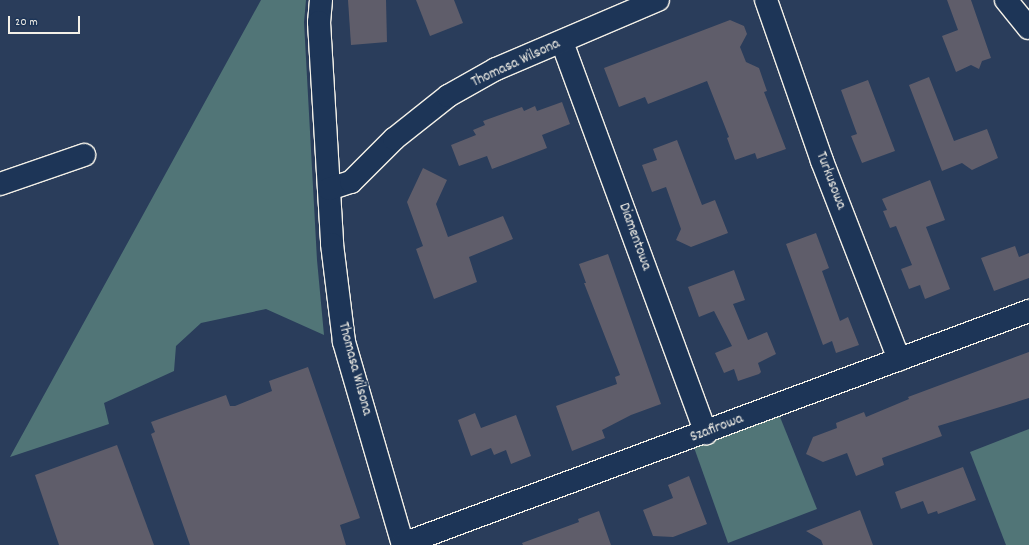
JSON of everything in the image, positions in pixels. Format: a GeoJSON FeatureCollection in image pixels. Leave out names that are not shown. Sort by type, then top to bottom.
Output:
{"type":"FeatureCollection","features":[{"type":"Feature","properties":{"kind":"street","name":"Thomasa Wilsona"},"geometry":{"type":"LineString","coordinates":[[321,0],[319,22],[332,244],[344,342],[403,545]]}},
{"type":"Feature","properties":{"kind":"street","name":"Thomasa Wilsona"},"geometry":{"type":"LineString","coordinates":[[329,189],[351,182],[394,138],[448,96],[496,69],[658,0]]}},
{"type":"Feature","properties":{"kind":"street","name":"Turkusowa"},"geometry":{"type":"LineString","coordinates":[[766,0],[822,161],[899,360]]}},
{"type":"Feature","properties":{"kind":"street"},"geometry":{"type":"LineString","coordinates":[[1006,0],[1029,28]]}},
{"type":"Feature","properties":{"kind":"street","name":"Diamentowa"},"geometry":{"type":"LineString","coordinates":[[562,42],[706,433]]}},
{"type":"Feature","properties":{"kind":"street"},"geometry":{"type":"LineString","coordinates":[[0,184],[84,154]]}},
{"type":"Feature","properties":{"kind":"street","name":"Szafirowa"},"geometry":{"type":"LineString","coordinates":[[403,545],[1029,311]]}},
{"type":"Feature","properties":{"kind":"green space"},"geometry":{"type":"Polygon","coordinates":[[[261,0],[306,0],[304,22],[317,260],[324,335],[266,309],[201,323],[176,346],[174,371],[104,403],[109,424],[10,457],[261,0]]]}},
{"type":"Feature","properties":{"kind":"green space"},"geometry":{"type":"Polygon","coordinates":[[[776,407],[817,509],[728,543],[691,439],[776,407]]]}},
{"type":"Feature","properties":{"kind":"green space"},"geometry":{"type":"Polygon","coordinates":[[[1029,429],[1029,545],[1006,545],[970,452],[1029,429]]]}},
{"type":"Feature","properties":{"kind":"building"},"geometry":{"type":"Polygon","coordinates":[[[348,0],[386,0],[387,42],[351,45],[348,0]]]}},
{"type":"Feature","properties":{"kind":"building"},"geometry":{"type":"Polygon","coordinates":[[[416,0],[454,0],[463,23],[430,36],[416,0]]]}},
{"type":"Feature","properties":{"kind":"building"},"geometry":{"type":"Polygon","coordinates":[[[947,0],[971,0],[991,58],[982,61],[979,69],[971,65],[956,72],[942,36],[958,30],[947,0]]]}},
{"type":"Feature","properties":{"kind":"building"},"geometry":{"type":"Polygon","coordinates":[[[730,20],[744,26],[747,34],[740,47],[746,62],[759,68],[767,91],[764,92],[786,149],[757,159],[755,153],[735,160],[727,138],[729,137],[707,81],[648,104],[645,97],[619,107],[604,68],[730,20]]]}},
{"type":"Feature","properties":{"kind":"building"},"geometry":{"type":"Polygon","coordinates":[[[929,77],[954,141],[987,129],[998,158],[972,170],[962,163],[942,171],[909,85],[929,77]]]}},
{"type":"Feature","properties":{"kind":"building"},"geometry":{"type":"Polygon","coordinates":[[[868,80],[895,151],[862,163],[851,136],[857,134],[841,90],[868,80]]]}},
{"type":"Feature","properties":{"kind":"building"},"geometry":{"type":"Polygon","coordinates":[[[562,102],[570,124],[542,135],[547,148],[492,169],[487,156],[459,166],[451,145],[476,135],[473,130],[485,125],[483,121],[522,107],[524,111],[535,106],[537,111],[562,102]]]}},
{"type":"Feature","properties":{"kind":"building"},"geometry":{"type":"Polygon","coordinates":[[[677,140],[702,205],[715,200],[728,233],[691,247],[676,240],[681,229],[666,187],[652,192],[642,165],[657,160],[653,149],[677,140]]]}},
{"type":"Feature","properties":{"kind":"building"},"geometry":{"type":"Polygon","coordinates":[[[423,168],[447,180],[436,204],[448,237],[503,216],[513,239],[469,257],[477,282],[434,299],[416,249],[423,246],[407,202],[423,168]]]}},
{"type":"Feature","properties":{"kind":"building"},"geometry":{"type":"Polygon","coordinates":[[[930,180],[945,220],[926,227],[950,289],[925,299],[920,285],[909,289],[901,269],[912,265],[896,226],[890,228],[883,211],[887,210],[882,199],[930,180]]]}},
{"type":"Feature","properties":{"kind":"building"},"geometry":{"type":"Polygon","coordinates":[[[816,233],[829,268],[822,271],[840,321],[848,317],[859,345],[836,353],[832,341],[823,345],[786,244],[816,233]]]}},
{"type":"Feature","properties":{"kind":"building"},"geometry":{"type":"Polygon","coordinates":[[[1015,246],[1019,257],[1029,253],[1029,278],[994,291],[981,258],[1015,246]]]}},
{"type":"Feature","properties":{"kind":"building"},"geometry":{"type":"Polygon","coordinates":[[[608,254],[661,404],[631,415],[602,430],[605,438],[572,451],[556,406],[617,384],[615,377],[620,375],[584,283],[586,283],[579,264],[608,254]]]}},
{"type":"Feature","properties":{"kind":"building"},"geometry":{"type":"Polygon","coordinates":[[[734,270],[745,300],[733,304],[748,340],[767,332],[776,354],[758,363],[761,372],[759,374],[738,381],[734,369],[724,373],[715,353],[732,346],[714,311],[699,317],[688,287],[734,270]]]}},
{"type":"Feature","properties":{"kind":"building"},"geometry":{"type":"Polygon","coordinates":[[[1029,352],[1029,398],[938,426],[942,436],[882,458],[884,465],[856,476],[847,453],[823,462],[806,454],[813,437],[837,428],[836,423],[864,412],[866,417],[909,399],[908,397],[1029,352]]]}},
{"type":"Feature","properties":{"kind":"building"},"geometry":{"type":"Polygon","coordinates":[[[308,367],[360,518],[340,525],[346,545],[190,545],[151,434],[155,432],[151,422],[226,395],[230,406],[235,406],[272,391],[269,381],[308,367]]]}},
{"type":"Feature","properties":{"kind":"building"},"geometry":{"type":"Polygon","coordinates":[[[475,413],[481,428],[516,415],[531,456],[511,464],[506,450],[494,455],[491,448],[471,456],[458,420],[475,413]]]}},
{"type":"Feature","properties":{"kind":"building"},"geometry":{"type":"Polygon","coordinates":[[[117,445],[154,545],[59,545],[35,475],[117,445]]]}},
{"type":"Feature","properties":{"kind":"building"},"geometry":{"type":"Polygon","coordinates":[[[963,467],[976,500],[938,514],[937,511],[928,514],[923,501],[901,509],[895,492],[963,467]]]}},
{"type":"Feature","properties":{"kind":"building"},"geometry":{"type":"Polygon","coordinates":[[[689,476],[707,524],[673,537],[653,536],[643,510],[673,498],[668,485],[689,476]]]}},
{"type":"Feature","properties":{"kind":"building"},"geometry":{"type":"Polygon","coordinates":[[[860,510],[873,545],[823,545],[821,540],[806,531],[860,510]]]}},
{"type":"Feature","properties":{"kind":"building"},"geometry":{"type":"Polygon","coordinates":[[[599,511],[611,545],[523,545],[522,543],[579,522],[578,519],[599,511]]]}}]}
